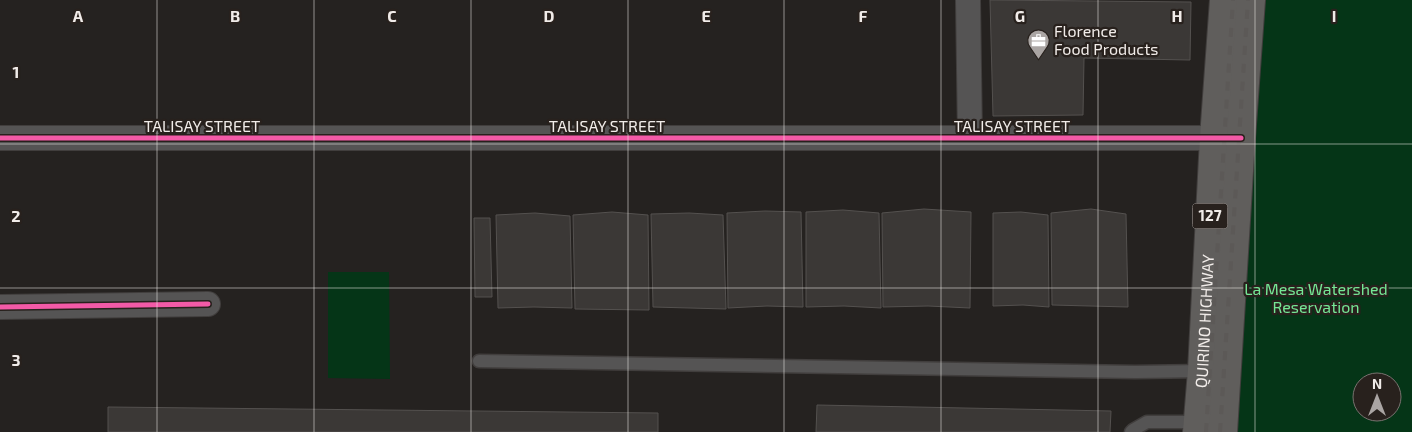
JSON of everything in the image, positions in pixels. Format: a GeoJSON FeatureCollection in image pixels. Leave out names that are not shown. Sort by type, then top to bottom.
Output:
{"type":"FeatureCollection","features":[{"type":"Feature","properties":{"kind":"main road","name":"QUIRINO HIGHWAY"},"geometry":{"type":"LineString","coordinates":[[1215,372],[1214,138],[1224,0]]}},
{"type":"Feature","properties":{"kind":"main road","name":"QUIRINO HIGHWAY"},"geometry":{"type":"LineString","coordinates":[[1211,427],[1215,372],[1241,138],[1251,0]]}},
{"type":"Feature","properties":{"kind":"street"},"geometry":{"type":"LineString","coordinates":[[968,0],[970,138]]}},
{"type":"Feature","properties":{"kind":"street","name":"TALISAY STREET"},"geometry":{"type":"LineString","coordinates":[[0,138],[1241,138]]}},
{"type":"Feature","properties":{"kind":"street"},"geometry":{"type":"LineString","coordinates":[[0,307],[208,304]]}},
{"type":"Feature","properties":{"kind":"lane"},"geometry":{"type":"LineString","coordinates":[[479,361],[1215,372]]}},
{"type":"Feature","properties":{"kind":"lane"},"geometry":{"type":"LineString","coordinates":[[1131,432],[1147,422],[1211,427]]}},
{"type":"Feature","properties":{"kind":"green space","name":"La Mesa Watershed Reservation"},"geometry":{"type":"Polygon","coordinates":[[[1239,0],[1412,0],[1412,432],[1212,432],[1239,0]]]}},
{"type":"Feature","properties":{"kind":"green space"},"geometry":{"type":"Polygon","coordinates":[[[328,272],[389,272],[390,379],[328,378],[328,272]]]}},
{"type":"Feature","properties":{"kind":"building","name":"Florence Food Products"},"geometry":{"type":"Polygon","coordinates":[[[990,0],[1191,2],[1190,60],[1084,58],[1083,115],[993,116],[990,0]]]}},
{"type":"Feature","properties":{"kind":"building"},"geometry":{"type":"Polygon","coordinates":[[[924,209],[971,212],[970,308],[928,306],[883,307],[882,213],[924,209]]]}},
{"type":"Feature","properties":{"kind":"building"},"geometry":{"type":"Polygon","coordinates":[[[1091,209],[1126,214],[1128,307],[1052,305],[1051,213],[1091,209]]]}},
{"type":"Feature","properties":{"kind":"building"},"geometry":{"type":"Polygon","coordinates":[[[843,210],[879,213],[881,308],[844,306],[806,307],[806,212],[843,210]]]}},
{"type":"Feature","properties":{"kind":"building"},"geometry":{"type":"Polygon","coordinates":[[[612,212],[648,215],[649,310],[575,309],[573,215],[612,212]]]}},
{"type":"Feature","properties":{"kind":"building"},"geometry":{"type":"Polygon","coordinates":[[[801,212],[803,307],[728,308],[727,213],[801,212]]]}},
{"type":"Feature","properties":{"kind":"building"},"geometry":{"type":"Polygon","coordinates":[[[1021,212],[1048,215],[1049,307],[1023,305],[993,306],[993,213],[1021,212]]]}},
{"type":"Feature","properties":{"kind":"building"},"geometry":{"type":"Polygon","coordinates":[[[535,213],[570,216],[572,308],[498,308],[496,215],[535,213]]]}},
{"type":"Feature","properties":{"kind":"building"},"geometry":{"type":"Polygon","coordinates":[[[689,213],[723,215],[726,309],[653,307],[651,214],[689,213]]]}},
{"type":"Feature","properties":{"kind":"building"},"geometry":{"type":"Polygon","coordinates":[[[474,218],[490,218],[492,297],[475,297],[474,218]]]}},
{"type":"Feature","properties":{"kind":"building"},"geometry":{"type":"Polygon","coordinates":[[[817,405],[1111,411],[1110,432],[816,432],[817,405]]]}},
{"type":"Feature","properties":{"kind":"building"},"geometry":{"type":"Polygon","coordinates":[[[108,407],[658,413],[658,432],[108,432],[108,407]]]}},
{"type":"Feature","properties":{"kind":"railway"},"geometry":{"type":"LineString","coordinates":[[1206,432],[1233,0]]}},
{"type":"Feature","properties":{"kind":"railway"},"geometry":{"type":"LineString","coordinates":[[1220,432],[1248,0]]}},
{"type":"Feature","properties":{"kind":"cycle path"},"geometry":{"type":"LineString","coordinates":[[0,138],[1241,138]]}},
{"type":"Feature","properties":{"kind":"cycle path"},"geometry":{"type":"LineString","coordinates":[[0,307],[208,304]]}},
{"type":"Feature","properties":{"kind":"place","name":"Florence Food Products"},"geometry":{"type":"Point","coordinates":[1038,59]}}]}
